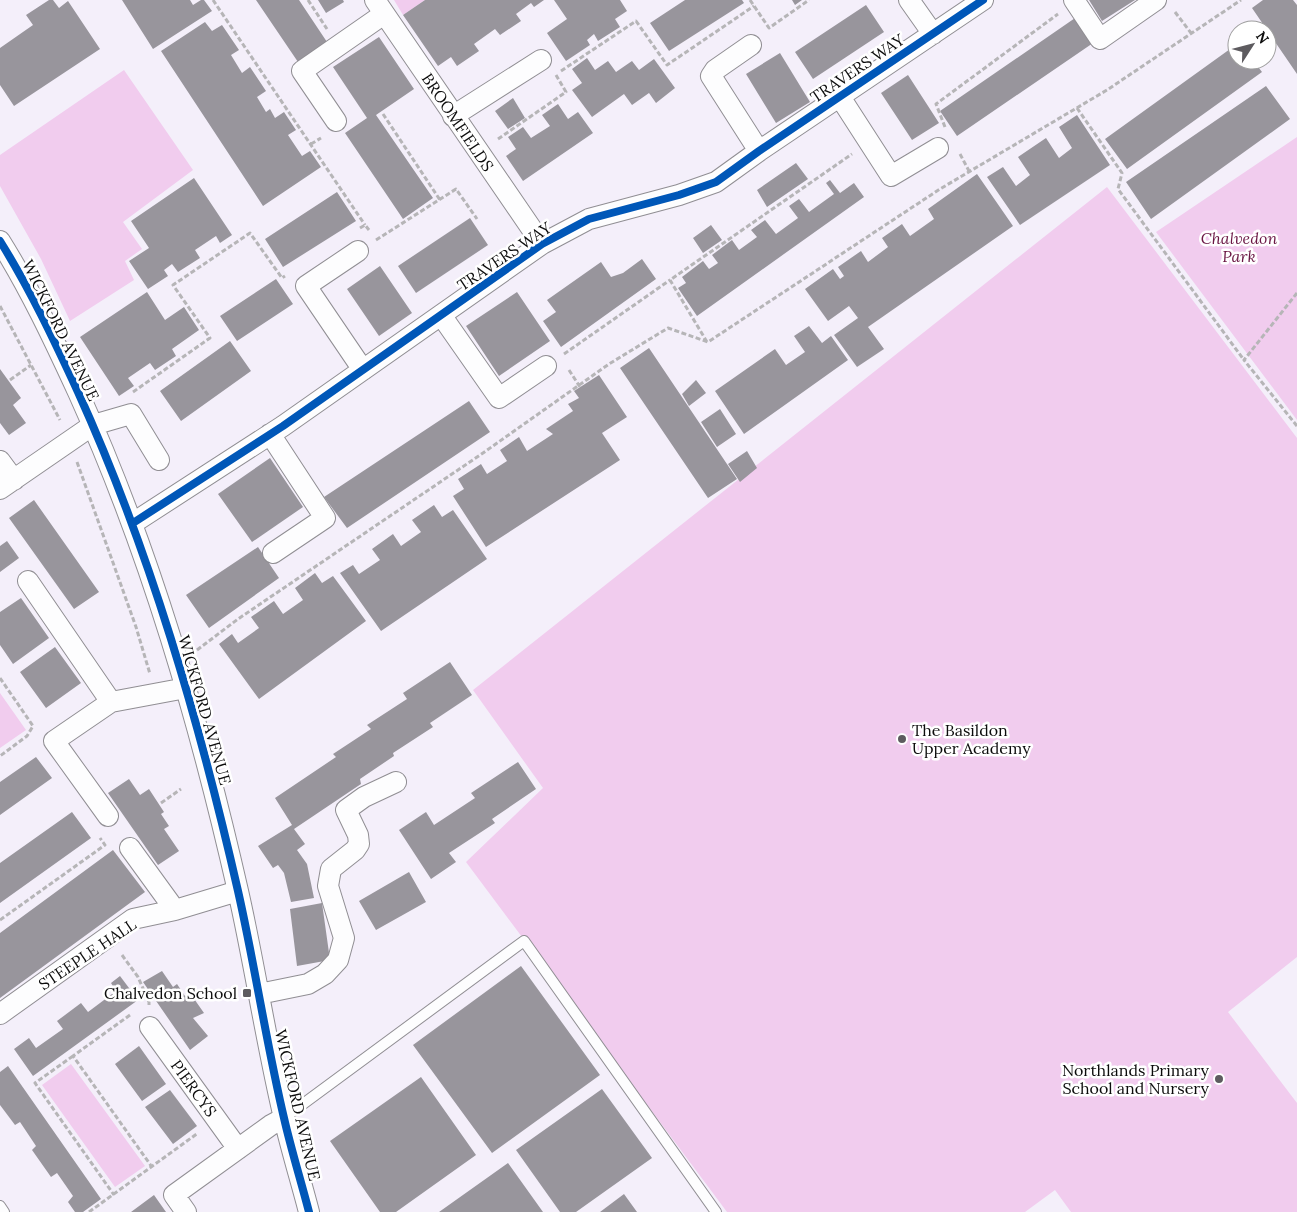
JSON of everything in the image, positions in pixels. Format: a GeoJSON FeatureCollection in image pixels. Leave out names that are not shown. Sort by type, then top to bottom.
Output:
{"type":"FeatureCollection","features":[{"type":"Feature","properties":{"kind":"street"},"geometry":{"type":"LineString","coordinates":[[909,0],[933,34]]}},
{"type":"Feature","properties":{"kind":"street","name":"TRAVERS WAY"},"geometry":{"type":"LineString","coordinates":[[133,523],[270,434],[542,244],[589,218],[679,195],[716,182],[983,0]]}},
{"type":"Feature","properties":{"kind":"street"},"geometry":{"type":"LineString","coordinates":[[1075,2],[1100,38],[1163,3]]}},
{"type":"Feature","properties":{"kind":"street"},"geometry":{"type":"LineString","coordinates":[[336,121],[302,71],[338,46],[380,7]]}},
{"type":"Feature","properties":{"kind":"street","name":"BROOMFIELDS"},"geometry":{"type":"LineString","coordinates":[[380,7],[542,244]]}},
{"type":"Feature","properties":{"kind":"street"},"geometry":{"type":"LineString","coordinates":[[751,45],[714,70],[711,76],[759,151]]}},
{"type":"Feature","properties":{"kind":"street"},"geometry":{"type":"LineString","coordinates":[[453,116],[541,60]]}},
{"type":"Feature","properties":{"kind":"street"},"geometry":{"type":"LineString","coordinates":[[840,97],[891,176],[947,148]]}},
{"type":"Feature","properties":{"kind":"street","name":"WICKFORD AVENUE"},"geometry":{"type":"LineString","coordinates":[[2,250],[53,337],[93,425],[133,523],[179,664],[238,891],[284,1118],[309,1212]]}},
{"type":"Feature","properties":{"kind":"street"},"geometry":{"type":"LineString","coordinates":[[358,251],[306,286],[363,370]]}},
{"type":"Feature","properties":{"kind":"street"},"geometry":{"type":"LineString","coordinates":[[441,315],[499,398],[557,363]]}},
{"type":"Feature","properties":{"kind":"street"},"geometry":{"type":"LineString","coordinates":[[0,461],[7,484],[93,425],[131,414],[159,460]]}},
{"type":"Feature","properties":{"kind":"street"},"geometry":{"type":"LineString","coordinates":[[270,434],[324,518],[273,553]]}},
{"type":"Feature","properties":{"kind":"street"},"geometry":{"type":"LineString","coordinates":[[28,581],[111,702]]}},
{"type":"Feature","properties":{"kind":"street"},"geometry":{"type":"LineString","coordinates":[[108,816],[54,741],[111,702],[186,688]]}},
{"type":"Feature","properties":{"kind":"street"},"geometry":{"type":"LineString","coordinates":[[259,994],[308,984],[325,974],[338,960],[344,938],[328,886],[330,868],[355,850],[359,844],[358,835],[346,810],[364,796],[396,782]]}},
{"type":"Feature","properties":{"kind":"street"},"geometry":{"type":"LineString","coordinates":[[130,848],[175,910]]}},
{"type":"Feature","properties":{"kind":"street","name":"STEEPLE HALL"},"geometry":{"type":"LineString","coordinates":[[0,1014],[133,919],[175,910],[238,891]]}},
{"type":"Feature","properties":{"kind":"street","name":"PIERCYS"},"geometry":{"type":"LineString","coordinates":[[150,1027],[238,1149]]}},
{"type":"Feature","properties":{"kind":"street"},"geometry":{"type":"LineString","coordinates":[[186,1212],[174,1195],[271,1125],[284,1118]]}},
{"type":"Feature","properties":{"kind":"lane"},"geometry":{"type":"LineString","coordinates":[[284,1118],[524,941],[716,1212]]}},
{"type":"Feature","properties":{"kind":"lane"},"geometry":{"type":"LineString","coordinates":[[0,1206],[4,1212]]}},
{"type":"Feature","properties":{"kind":"path"},"geometry":{"type":"LineString","coordinates":[[214,0],[377,240],[456,189],[477,219]]}},
{"type":"Feature","properties":{"kind":"path"},"geometry":{"type":"LineString","coordinates":[[308,0],[338,46]]}},
{"type":"Feature","properties":{"kind":"path"},"geometry":{"type":"LineString","coordinates":[[750,0],[769,28],[809,0]]}},
{"type":"Feature","properties":{"kind":"path"},"geometry":{"type":"LineString","coordinates":[[708,342],[969,171],[1107,90],[1241,0]]}},
{"type":"Feature","properties":{"kind":"path"},"geometry":{"type":"LineString","coordinates":[[947,130],[936,104],[1075,2]]}},
{"type":"Feature","properties":{"kind":"path"},"geometry":{"type":"LineString","coordinates":[[1163,3],[1191,33]]}},
{"type":"Feature","properties":{"kind":"path"},"geometry":{"type":"LineString","coordinates":[[491,144],[566,92],[556,75],[636,21],[667,65],[754,6]]}},
{"type":"Feature","properties":{"kind":"path"},"geometry":{"type":"LineString","coordinates":[[1077,108],[1122,173],[1118,189],[1244,360],[1297,426]]}},
{"type":"Feature","properties":{"kind":"path"},"geometry":{"type":"LineString","coordinates":[[383,114],[440,200]]}},
{"type":"Feature","properties":{"kind":"path"},"geometry":{"type":"LineString","coordinates":[[580,386],[557,363],[670,280],[869,143]]}},
{"type":"Feature","properties":{"kind":"path"},"geometry":{"type":"LineString","coordinates":[[947,148],[969,171]]}},
{"type":"Feature","properties":{"kind":"path"},"geometry":{"type":"LineString","coordinates":[[357,230],[365,224]]}},
{"type":"Feature","properties":{"kind":"path"},"geometry":{"type":"LineString","coordinates":[[127,396],[210,338],[173,285],[250,233],[282,278],[290,273]]}},
{"type":"Feature","properties":{"kind":"path"},"geometry":{"type":"LineString","coordinates":[[670,280],[708,342]]}},
{"type":"Feature","properties":{"kind":"path"},"geometry":{"type":"LineString","coordinates":[[1244,360],[1297,293]]}},
{"type":"Feature","properties":{"kind":"path"},"geometry":{"type":"LineString","coordinates":[[0,306],[62,423]]}},
{"type":"Feature","properties":{"kind":"path"},"geometry":{"type":"LineString","coordinates":[[179,664],[238,619],[610,364],[668,328],[708,342]]}},
{"type":"Feature","properties":{"kind":"path"},"geometry":{"type":"LineString","coordinates":[[10,380],[31,365]]}},
{"type":"Feature","properties":{"kind":"path"},"geometry":{"type":"LineString","coordinates":[[77,462],[136,627],[152,680]]}},
{"type":"Feature","properties":{"kind":"path"},"geometry":{"type":"LineString","coordinates":[[0,678],[34,726],[27,736],[0,756]]}},
{"type":"Feature","properties":{"kind":"path"},"geometry":{"type":"LineString","coordinates":[[161,803],[181,789]]}},
{"type":"Feature","properties":{"kind":"path"},"geometry":{"type":"LineString","coordinates":[[0,920],[105,845],[100,837]]}},
{"type":"Feature","properties":{"kind":"path"},"geometry":{"type":"LineString","coordinates":[[108,937],[138,977],[149,1002],[150,1027]]}},
{"type":"Feature","properties":{"kind":"path"},"geometry":{"type":"LineString","coordinates":[[141,1007],[149,1002]]}},
{"type":"Feature","properties":{"kind":"path"},"geometry":{"type":"LineString","coordinates":[[114,1194],[35,1083],[134,1013]]}},
{"type":"Feature","properties":{"kind":"path"},"geometry":{"type":"LineString","coordinates":[[73,1056],[152,1167]]}},
{"type":"Feature","properties":{"kind":"path"},"geometry":{"type":"LineString","coordinates":[[89,1212],[217,1120]]}},
{"type":"Feature","properties":{"kind":"green space"},"geometry":{"type":"Polygon","coordinates":[[[394,0],[425,0],[403,15],[394,0]]]}},
{"type":"Feature","properties":{"kind":"green space"},"geometry":{"type":"Polygon","coordinates":[[[124,70],[193,170],[123,222],[142,249],[125,261],[134,280],[70,321],[41,259],[0,186],[0,155],[124,70]]]}},
{"type":"Feature","properties":{"kind":"green space","name":"Chalvedon Park"},"geometry":{"type":"Polygon","coordinates":[[[1297,137],[1297,420],[1156,232],[1297,137]]]}},
{"type":"Feature","properties":{"kind":"green space","name":"The Basildon Upper Academy"},"geometry":{"type":"Polygon","coordinates":[[[1107,187],[1297,438],[1297,957],[1228,1012],[1297,1103],[1297,1212],[1071,1212],[1055,1190],[1025,1212],[727,1212],[466,862],[543,788],[473,690],[1107,187]]]}},
{"type":"Feature","properties":{"kind":"green space"},"geometry":{"type":"Polygon","coordinates":[[[0,693],[26,730],[0,748],[0,693]]]}},
{"type":"Feature","properties":{"kind":"green space"},"geometry":{"type":"Polygon","coordinates":[[[71,1064],[145,1166],[115,1187],[42,1085],[71,1064]]]}},
{"type":"Feature","properties":{"kind":"building"},"geometry":{"type":"Polygon","coordinates":[[[49,0],[53,0],[59,8],[68,1],[100,49],[14,106],[0,85],[0,48],[33,25],[26,15],[49,0]]]}},
{"type":"Feature","properties":{"kind":"building"},"geometry":{"type":"Polygon","coordinates":[[[122,0],[190,0],[193,5],[204,0],[212,11],[153,49],[122,0]]]}},
{"type":"Feature","properties":{"kind":"building"},"geometry":{"type":"Polygon","coordinates":[[[256,0],[299,0],[327,42],[298,62],[256,0]]]}},
{"type":"Feature","properties":{"kind":"building"},"geometry":{"type":"Polygon","coordinates":[[[318,0],[343,0],[344,2],[326,13],[318,0]]]}},
{"type":"Feature","properties":{"kind":"building"},"geometry":{"type":"Polygon","coordinates":[[[425,0],[544,0],[534,7],[531,3],[516,14],[521,21],[500,35],[495,29],[474,44],[479,51],[457,66],[451,57],[438,66],[403,15],[425,0]]]}},
{"type":"Feature","properties":{"kind":"building"},"geometry":{"type":"Polygon","coordinates":[[[554,0],[620,0],[627,11],[615,19],[620,27],[598,41],[594,34],[587,40],[590,45],[566,61],[547,33],[567,19],[554,0]]]}},
{"type":"Feature","properties":{"kind":"building"},"geometry":{"type":"Polygon","coordinates":[[[685,0],[742,0],[744,3],[669,51],[650,23],[685,0]]]}},
{"type":"Feature","properties":{"kind":"building"},"geometry":{"type":"Polygon","coordinates":[[[792,0],[802,0],[795,5],[792,0]]]}},
{"type":"Feature","properties":{"kind":"building"},"geometry":{"type":"Polygon","coordinates":[[[1089,0],[1135,0],[1102,21],[1089,0]]]}},
{"type":"Feature","properties":{"kind":"building"},"geometry":{"type":"Polygon","coordinates":[[[1263,0],[1293,0],[1297,5],[1297,74],[1277,45],[1277,20],[1260,20],[1252,8],[1263,0]]]}},
{"type":"Feature","properties":{"kind":"building"},"geometry":{"type":"Polygon","coordinates":[[[866,5],[884,32],[813,79],[795,52],[866,5]]]}},
{"type":"Feature","properties":{"kind":"building"},"geometry":{"type":"Polygon","coordinates":[[[1078,16],[1096,41],[957,136],[940,111],[1078,16]]]}},
{"type":"Feature","properties":{"kind":"building"},"geometry":{"type":"Polygon","coordinates":[[[205,22],[212,31],[222,25],[239,50],[231,55],[242,73],[250,67],[266,91],[257,97],[266,112],[270,109],[275,118],[284,112],[296,130],[288,135],[302,156],[310,151],[321,167],[263,206],[161,51],[205,22]]]}},
{"type":"Feature","properties":{"kind":"building"},"geometry":{"type":"Polygon","coordinates":[[[379,37],[414,89],[376,115],[433,198],[403,219],[345,133],[367,118],[333,67],[379,37]]]}},
{"type":"Feature","properties":{"kind":"building"},"geometry":{"type":"Polygon","coordinates":[[[1227,51],[1227,70],[1260,70],[1262,72],[1127,169],[1105,139],[1227,51]]]}},
{"type":"Feature","properties":{"kind":"building"},"geometry":{"type":"Polygon","coordinates":[[[780,53],[810,102],[776,123],[746,74],[780,53]]]}},
{"type":"Feature","properties":{"kind":"building"},"geometry":{"type":"Polygon","coordinates":[[[587,58],[595,70],[608,61],[616,72],[632,61],[639,70],[654,59],[675,88],[656,103],[649,93],[632,105],[624,94],[592,117],[572,90],[582,83],[572,69],[587,58]]]}},
{"type":"Feature","properties":{"kind":"building"},"geometry":{"type":"Polygon","coordinates":[[[908,75],[939,123],[912,140],[881,93],[908,75]]]}},
{"type":"Feature","properties":{"kind":"building"},"geometry":{"type":"Polygon","coordinates":[[[1266,86],[1290,119],[1151,219],[1126,182],[1266,86]]]}},
{"type":"Feature","properties":{"kind":"building"},"geometry":{"type":"Polygon","coordinates":[[[513,98],[525,118],[508,129],[495,111],[513,98]]]}},
{"type":"Feature","properties":{"kind":"building"},"geometry":{"type":"Polygon","coordinates":[[[558,104],[568,119],[578,112],[593,133],[523,181],[506,156],[516,149],[508,137],[523,127],[531,138],[550,126],[542,115],[558,104]]]}},
{"type":"Feature","properties":{"kind":"building"},"geometry":{"type":"Polygon","coordinates":[[[1077,115],[1110,165],[1020,225],[987,177],[1003,167],[1016,186],[1030,175],[1018,157],[1046,138],[1059,158],[1072,148],[1059,127],[1077,115]]]}},
{"type":"Feature","properties":{"kind":"building"},"geometry":{"type":"Polygon","coordinates":[[[796,163],[808,179],[767,207],[757,190],[796,163]]]}},
{"type":"Feature","properties":{"kind":"building"},"geometry":{"type":"Polygon","coordinates":[[[977,174],[1013,226],[868,327],[884,349],[857,367],[834,335],[858,318],[849,306],[828,321],[805,289],[833,269],[840,279],[844,276],[838,267],[861,251],[868,262],[888,247],[882,238],[902,224],[910,236],[934,219],[928,209],[977,174]]]}},
{"type":"Feature","properties":{"kind":"building"},"geometry":{"type":"Polygon","coordinates":[[[194,178],[232,235],[220,243],[216,236],[195,250],[200,258],[178,272],[172,264],[164,270],[168,276],[148,289],[129,261],[149,248],[131,221],[194,178]]]}},
{"type":"Feature","properties":{"kind":"building"},"geometry":{"type":"Polygon","coordinates":[[[830,180],[840,193],[854,183],[864,197],[697,316],[678,288],[686,283],[682,277],[703,261],[709,269],[718,263],[712,255],[732,240],[739,250],[757,237],[751,230],[765,220],[776,234],[798,218],[789,206],[799,199],[809,212],[834,194],[826,183],[830,180]]]}},
{"type":"Feature","properties":{"kind":"building"},"geometry":{"type":"Polygon","coordinates":[[[337,192],[356,221],[283,267],[265,239],[337,192]]]}},
{"type":"Feature","properties":{"kind":"building"},"geometry":{"type":"Polygon","coordinates":[[[470,218],[488,245],[416,293],[398,266],[470,218]]]}},
{"type":"Feature","properties":{"kind":"building"},"geometry":{"type":"Polygon","coordinates":[[[711,225],[722,240],[703,253],[693,238],[711,225]]]}},
{"type":"Feature","properties":{"kind":"building"},"geometry":{"type":"Polygon","coordinates":[[[642,259],[656,279],[561,347],[543,321],[556,312],[547,300],[601,262],[611,277],[623,273],[642,259]]]}},
{"type":"Feature","properties":{"kind":"building"},"geometry":{"type":"Polygon","coordinates":[[[380,266],[412,313],[379,336],[347,289],[380,266]]]}},
{"type":"Feature","properties":{"kind":"building"},"geometry":{"type":"Polygon","coordinates":[[[276,279],[293,304],[237,341],[220,316],[276,279]]]}},
{"type":"Feature","properties":{"kind":"building"},"geometry":{"type":"Polygon","coordinates":[[[147,292],[165,320],[184,307],[199,330],[172,349],[176,356],[155,370],[150,363],[128,378],[134,386],[119,396],[80,337],[147,292]]]}},
{"type":"Feature","properties":{"kind":"building"},"geometry":{"type":"Polygon","coordinates":[[[517,292],[550,341],[499,376],[466,326],[517,292]]]}},
{"type":"Feature","properties":{"kind":"building"},"geometry":{"type":"Polygon","coordinates":[[[809,326],[822,343],[831,336],[848,360],[744,434],[715,391],[775,349],[786,365],[805,352],[794,336],[809,326]]]}},
{"type":"Feature","properties":{"kind":"building"},"geometry":{"type":"Polygon","coordinates":[[[230,341],[251,371],[181,421],[160,391],[230,341]]]}},
{"type":"Feature","properties":{"kind":"building"},"geometry":{"type":"Polygon","coordinates":[[[649,348],[737,479],[708,498],[620,368],[649,348]]]}},
{"type":"Feature","properties":{"kind":"building"},"geometry":{"type":"Polygon","coordinates":[[[0,369],[21,398],[13,405],[26,423],[9,435],[0,423],[0,369]]]}},
{"type":"Feature","properties":{"kind":"building"},"geometry":{"type":"Polygon","coordinates":[[[599,375],[627,417],[602,433],[620,460],[486,547],[453,496],[464,489],[458,479],[481,464],[487,474],[507,461],[500,450],[519,437],[527,451],[553,434],[546,429],[573,411],[568,404],[579,398],[574,391],[599,375]]]}},
{"type":"Feature","properties":{"kind":"building"},"geometry":{"type":"Polygon","coordinates":[[[696,380],[706,393],[689,406],[682,394],[696,380]]]}},
{"type":"Feature","properties":{"kind":"building"},"geometry":{"type":"Polygon","coordinates":[[[469,401],[490,432],[347,528],[324,497],[469,401]]]}},
{"type":"Feature","properties":{"kind":"building"},"geometry":{"type":"Polygon","coordinates":[[[720,409],[736,434],[717,447],[701,422],[720,409]]]}},
{"type":"Feature","properties":{"kind":"building"},"geometry":{"type":"Polygon","coordinates":[[[747,451],[757,468],[740,482],[728,464],[747,451]]]}},
{"type":"Feature","properties":{"kind":"building"},"geometry":{"type":"Polygon","coordinates":[[[270,458],[303,507],[252,542],[218,494],[270,458]]]}},
{"type":"Feature","properties":{"kind":"building"},"geometry":{"type":"Polygon","coordinates":[[[34,500],[99,592],[74,609],[9,518],[34,500]]]}},
{"type":"Feature","properties":{"kind":"building"},"geometry":{"type":"Polygon","coordinates":[[[434,505],[442,517],[453,510],[487,559],[381,631],[340,573],[353,565],[359,574],[380,560],[372,549],[393,534],[401,546],[421,532],[412,520],[434,505]]]}},
{"type":"Feature","properties":{"kind":"building"},"geometry":{"type":"Polygon","coordinates":[[[7,541],[19,558],[0,572],[0,546],[7,541]]]}},
{"type":"Feature","properties":{"kind":"building"},"geometry":{"type":"Polygon","coordinates":[[[258,547],[279,578],[209,628],[186,595],[258,547]]]}},
{"type":"Feature","properties":{"kind":"building"},"geometry":{"type":"Polygon","coordinates":[[[315,573],[322,583],[333,576],[366,621],[259,699],[219,644],[232,634],[238,643],[259,628],[251,617],[274,601],[283,614],[303,600],[295,588],[315,573]]]}},
{"type":"Feature","properties":{"kind":"building"},"geometry":{"type":"Polygon","coordinates":[[[21,598],[49,638],[13,664],[0,645],[0,612],[21,598]]]}},
{"type":"Feature","properties":{"kind":"building"},"geometry":{"type":"Polygon","coordinates":[[[55,647],[81,683],[46,708],[20,672],[55,647]]]}},
{"type":"Feature","properties":{"kind":"building"},"geometry":{"type":"Polygon","coordinates":[[[450,662],[472,695],[430,723],[433,727],[393,753],[394,756],[360,779],[361,784],[294,829],[305,844],[297,850],[307,864],[314,898],[291,902],[284,873],[278,865],[273,868],[258,846],[292,825],[275,798],[336,757],[333,754],[371,729],[367,725],[407,699],[403,693],[450,662]]]}},
{"type":"Feature","properties":{"kind":"building"},"geometry":{"type":"Polygon","coordinates":[[[36,757],[52,778],[0,815],[0,782],[36,757]]]}},
{"type":"Feature","properties":{"kind":"building"},"geometry":{"type":"Polygon","coordinates":[[[518,762],[536,789],[492,819],[495,823],[449,853],[456,862],[431,879],[399,830],[426,812],[434,825],[475,798],[471,793],[518,762]]]}},
{"type":"Feature","properties":{"kind":"building"},"geometry":{"type":"Polygon","coordinates":[[[129,779],[140,795],[149,789],[164,812],[161,814],[169,826],[164,829],[179,851],[158,865],[108,793],[129,779]]]}},
{"type":"Feature","properties":{"kind":"building"},"geometry":{"type":"Polygon","coordinates":[[[72,812],[91,838],[0,903],[0,863],[72,812]]]}},
{"type":"Feature","properties":{"kind":"building"},"geometry":{"type":"Polygon","coordinates":[[[113,850],[145,892],[0,998],[0,933],[113,850]]]}},
{"type":"Feature","properties":{"kind":"building"},"geometry":{"type":"Polygon","coordinates":[[[409,872],[426,902],[376,930],[359,901],[409,872]]]}},
{"type":"Feature","properties":{"kind":"building"},"geometry":{"type":"Polygon","coordinates":[[[322,903],[330,960],[297,966],[290,909],[322,903]]]}},
{"type":"Feature","properties":{"kind":"building"},"geometry":{"type":"Polygon","coordinates":[[[521,966],[600,1075],[492,1153],[413,1045],[521,966]]]}},
{"type":"Feature","properties":{"kind":"building"},"geometry":{"type":"Polygon","coordinates":[[[162,971],[173,987],[177,984],[185,996],[190,993],[204,1013],[193,1018],[208,1036],[190,1050],[143,982],[162,971]]]}},
{"type":"Feature","properties":{"kind":"building"},"geometry":{"type":"Polygon","coordinates":[[[120,976],[138,1000],[33,1076],[14,1049],[29,1038],[36,1048],[63,1029],[57,1021],[81,1003],[88,1012],[116,991],[111,983],[120,976]]]}},
{"type":"Feature","properties":{"kind":"building"},"geometry":{"type":"Polygon","coordinates":[[[139,1046],[166,1084],[142,1101],[115,1064],[139,1046]]]}},
{"type":"Feature","properties":{"kind":"building"},"geometry":{"type":"Polygon","coordinates":[[[8,1066],[101,1199],[83,1212],[75,1212],[68,1202],[73,1196],[57,1173],[51,1177],[32,1150],[36,1146],[20,1122],[15,1125],[0,1105],[0,1072],[8,1066]]]}},
{"type":"Feature","properties":{"kind":"building"},"geometry":{"type":"Polygon","coordinates":[[[421,1077],[476,1155],[396,1212],[380,1212],[330,1141],[421,1077]]]}},
{"type":"Feature","properties":{"kind":"building"},"geometry":{"type":"Polygon","coordinates":[[[602,1089],[652,1158],[576,1212],[560,1212],[516,1150],[602,1089]]]}},
{"type":"Feature","properties":{"kind":"building"},"geometry":{"type":"Polygon","coordinates":[[[170,1090],[197,1126],[173,1144],[145,1107],[170,1090]]]}},
{"type":"Feature","properties":{"kind":"building"},"geometry":{"type":"Polygon","coordinates":[[[508,1163],[543,1212],[439,1212],[508,1163]]]}},
{"type":"Feature","properties":{"kind":"building"},"geometry":{"type":"Polygon","coordinates":[[[624,1194],[637,1212],[600,1212],[624,1194]]]}},
{"type":"Feature","properties":{"kind":"building"},"geometry":{"type":"Polygon","coordinates":[[[154,1195],[166,1212],[131,1212],[154,1195]]]}},
{"type":"Feature","properties":{"kind":"cycle path"},"geometry":{"type":"LineString","coordinates":[[133,523],[283,426],[542,244],[589,219],[679,195],[716,182],[983,0]]}},
{"type":"Feature","properties":{"kind":"cycle path"},"geometry":{"type":"LineString","coordinates":[[0,241],[32,296],[51,334],[104,452],[128,513],[170,637],[207,763],[223,827],[244,919],[278,1090],[309,1212]]}},
{"type":"Feature","properties":{"kind":"place","name":"The Basildon Upper Academy"},"geometry":{"type":"Point","coordinates":[902,739]}},
{"type":"Feature","properties":{"kind":"place","name":"Chalvedon School"},"geometry":{"type":"Point","coordinates":[247,993]}},
{"type":"Feature","properties":{"kind":"place","name":"Northlands Primary School and Nursery"},"geometry":{"type":"Point","coordinates":[1219,1079]}}]}
